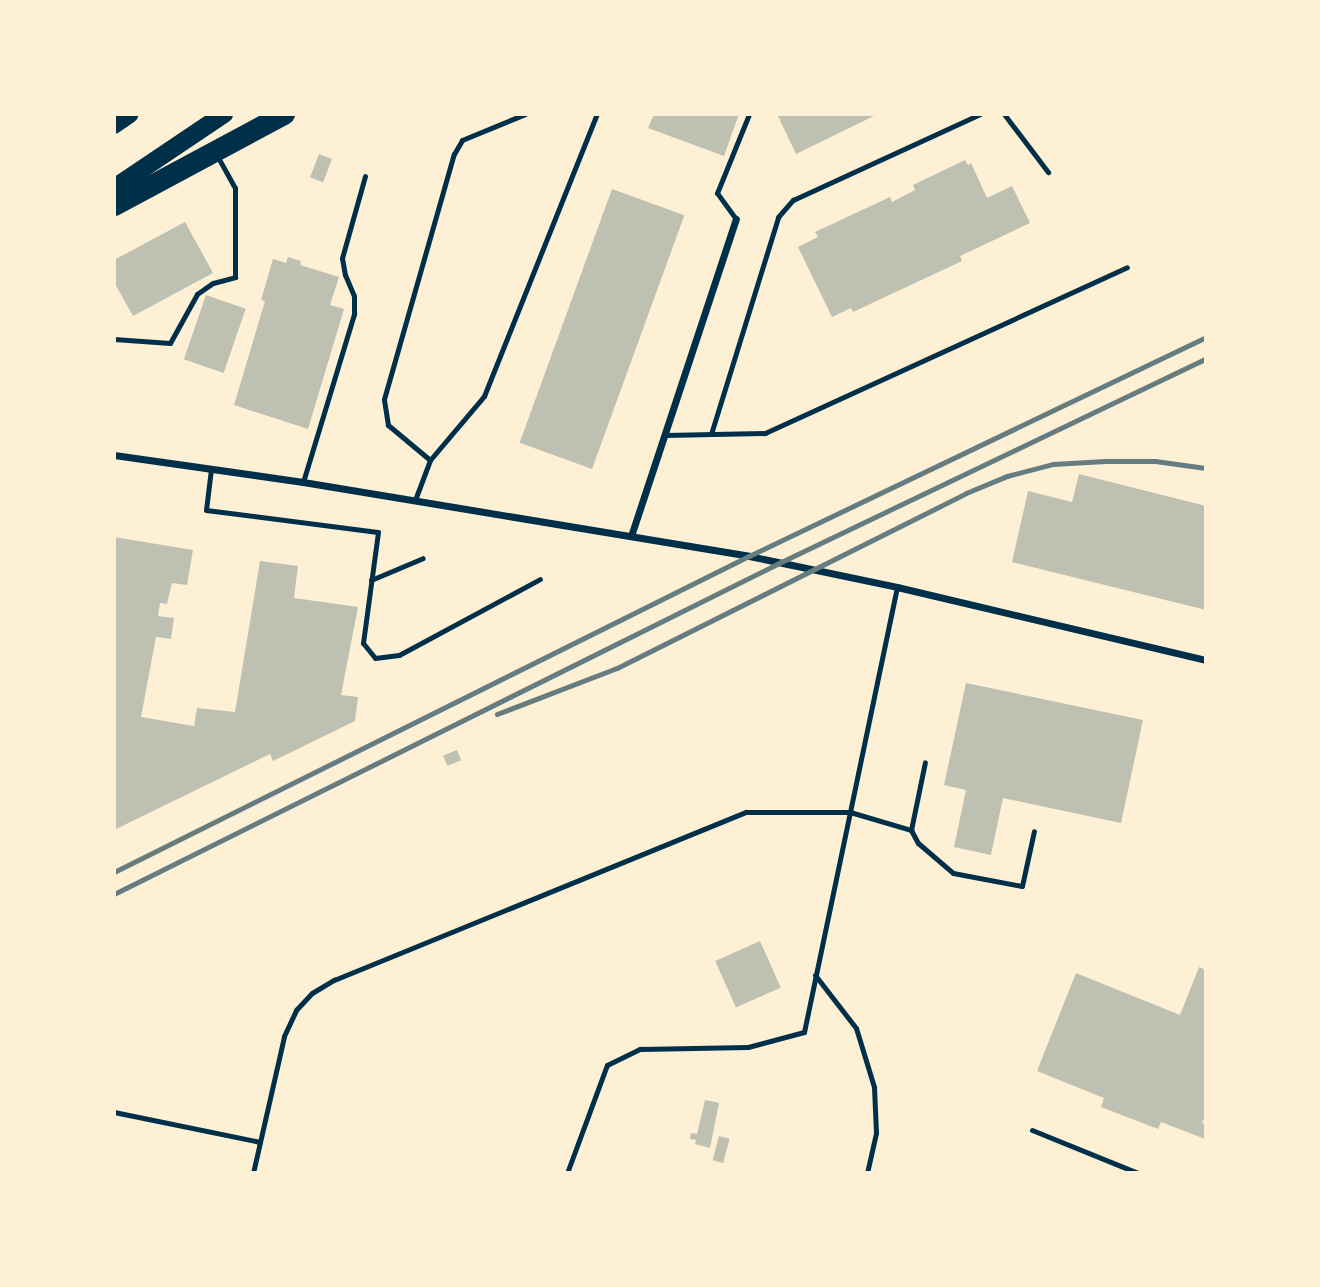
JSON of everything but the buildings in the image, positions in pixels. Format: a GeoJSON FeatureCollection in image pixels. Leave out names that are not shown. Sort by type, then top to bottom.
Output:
{"type":"FeatureCollection","features":[{"type":"Feature","properties":{"kind":"highway"},"geometry":{"type":"LineString","coordinates":[[114,205],[284,114]]}},
{"type":"Feature","properties":{"kind":"main road"},"geometry":{"type":"LineString","coordinates":[[114,125],[130,114]]}},
{"type":"Feature","properties":{"kind":"main road"},"geometry":{"type":"LineString","coordinates":[[114,188],[224,114]]}},
{"type":"Feature","properties":{"kind":"street"},"geometry":{"type":"LineString","coordinates":[[631,536],[736,219]]}},
{"type":"Feature","properties":{"kind":"street"},"geometry":{"type":"LineString","coordinates":[[114,455],[303,482],[749,556],[897,587],[1206,660]]}},
{"type":"Feature","properties":{"kind":"lane"},"geometry":{"type":"LineString","coordinates":[[430,460],[388,425],[384,398],[454,155],[461,140],[525,114]]}},
{"type":"Feature","properties":{"kind":"lane"},"geometry":{"type":"LineString","coordinates":[[415,500],[430,460],[484,396],[597,114]]}},
{"type":"Feature","properties":{"kind":"lane"},"geometry":{"type":"LineString","coordinates":[[736,219],[717,193],[749,114]]}},
{"type":"Feature","properties":{"kind":"lane"},"geometry":{"type":"LineString","coordinates":[[711,434],[778,217],[793,200],[981,114]]}},
{"type":"Feature","properties":{"kind":"lane"},"geometry":{"type":"LineString","coordinates":[[1004,114],[1048,172]]}},
{"type":"Feature","properties":{"kind":"lane"},"geometry":{"type":"LineString","coordinates":[[114,339],[170,343],[197,293],[235,277],[235,188],[214,151]]}},
{"type":"Feature","properties":{"kind":"lane"},"geometry":{"type":"LineString","coordinates":[[303,482],[354,314],[354,296],[342,258],[365,176]]}},
{"type":"Feature","properties":{"kind":"lane"},"geometry":{"type":"LineString","coordinates":[[665,435],[765,433],[1127,267]]}},
{"type":"Feature","properties":{"kind":"lane"},"geometry":{"type":"LineString","coordinates":[[211,469],[206,510],[378,532],[363,643],[375,658],[398,655],[540,579]]}},
{"type":"Feature","properties":{"kind":"lane"},"geometry":{"type":"LineString","coordinates":[[372,580],[424,558]]}},
{"type":"Feature","properties":{"kind":"lane"},"geometry":{"type":"LineString","coordinates":[[567,1173],[607,1065],[640,1049],[748,1046],[804,1032],[897,587]]}},
{"type":"Feature","properties":{"kind":"lane"},"geometry":{"type":"LineString","coordinates":[[925,762],[911,830],[918,843],[953,873],[1022,886],[1034,831]]}},
{"type":"Feature","properties":{"kind":"lane"},"geometry":{"type":"LineString","coordinates":[[253,1173],[285,1036],[296,1010],[312,993],[334,980],[746,812],[850,811],[911,830]]}},
{"type":"Feature","properties":{"kind":"lane"},"geometry":{"type":"LineString","coordinates":[[815,975],[856,1028],[874,1087],[876,1133],[867,1173]]}},
{"type":"Feature","properties":{"kind":"lane"},"geometry":{"type":"LineString","coordinates":[[114,1112],[260,1142]]}},
{"type":"Feature","properties":{"kind":"lane"},"geometry":{"type":"LineString","coordinates":[[1032,1130],[1138,1173]]}},
{"type":"Feature","properties":{"kind":"railway"},"geometry":{"type":"LineString","coordinates":[[114,872],[749,556],[1206,337]]}},
{"type":"Feature","properties":{"kind":"railway"},"geometry":{"type":"LineString","coordinates":[[114,894],[779,563],[1206,358]]}},
{"type":"Feature","properties":{"kind":"railway"},"geometry":{"type":"LineString","coordinates":[[497,714],[617,668],[966,493],[1007,476],[1053,464],[1105,461],[1155,461],[1206,468]]}}]}
